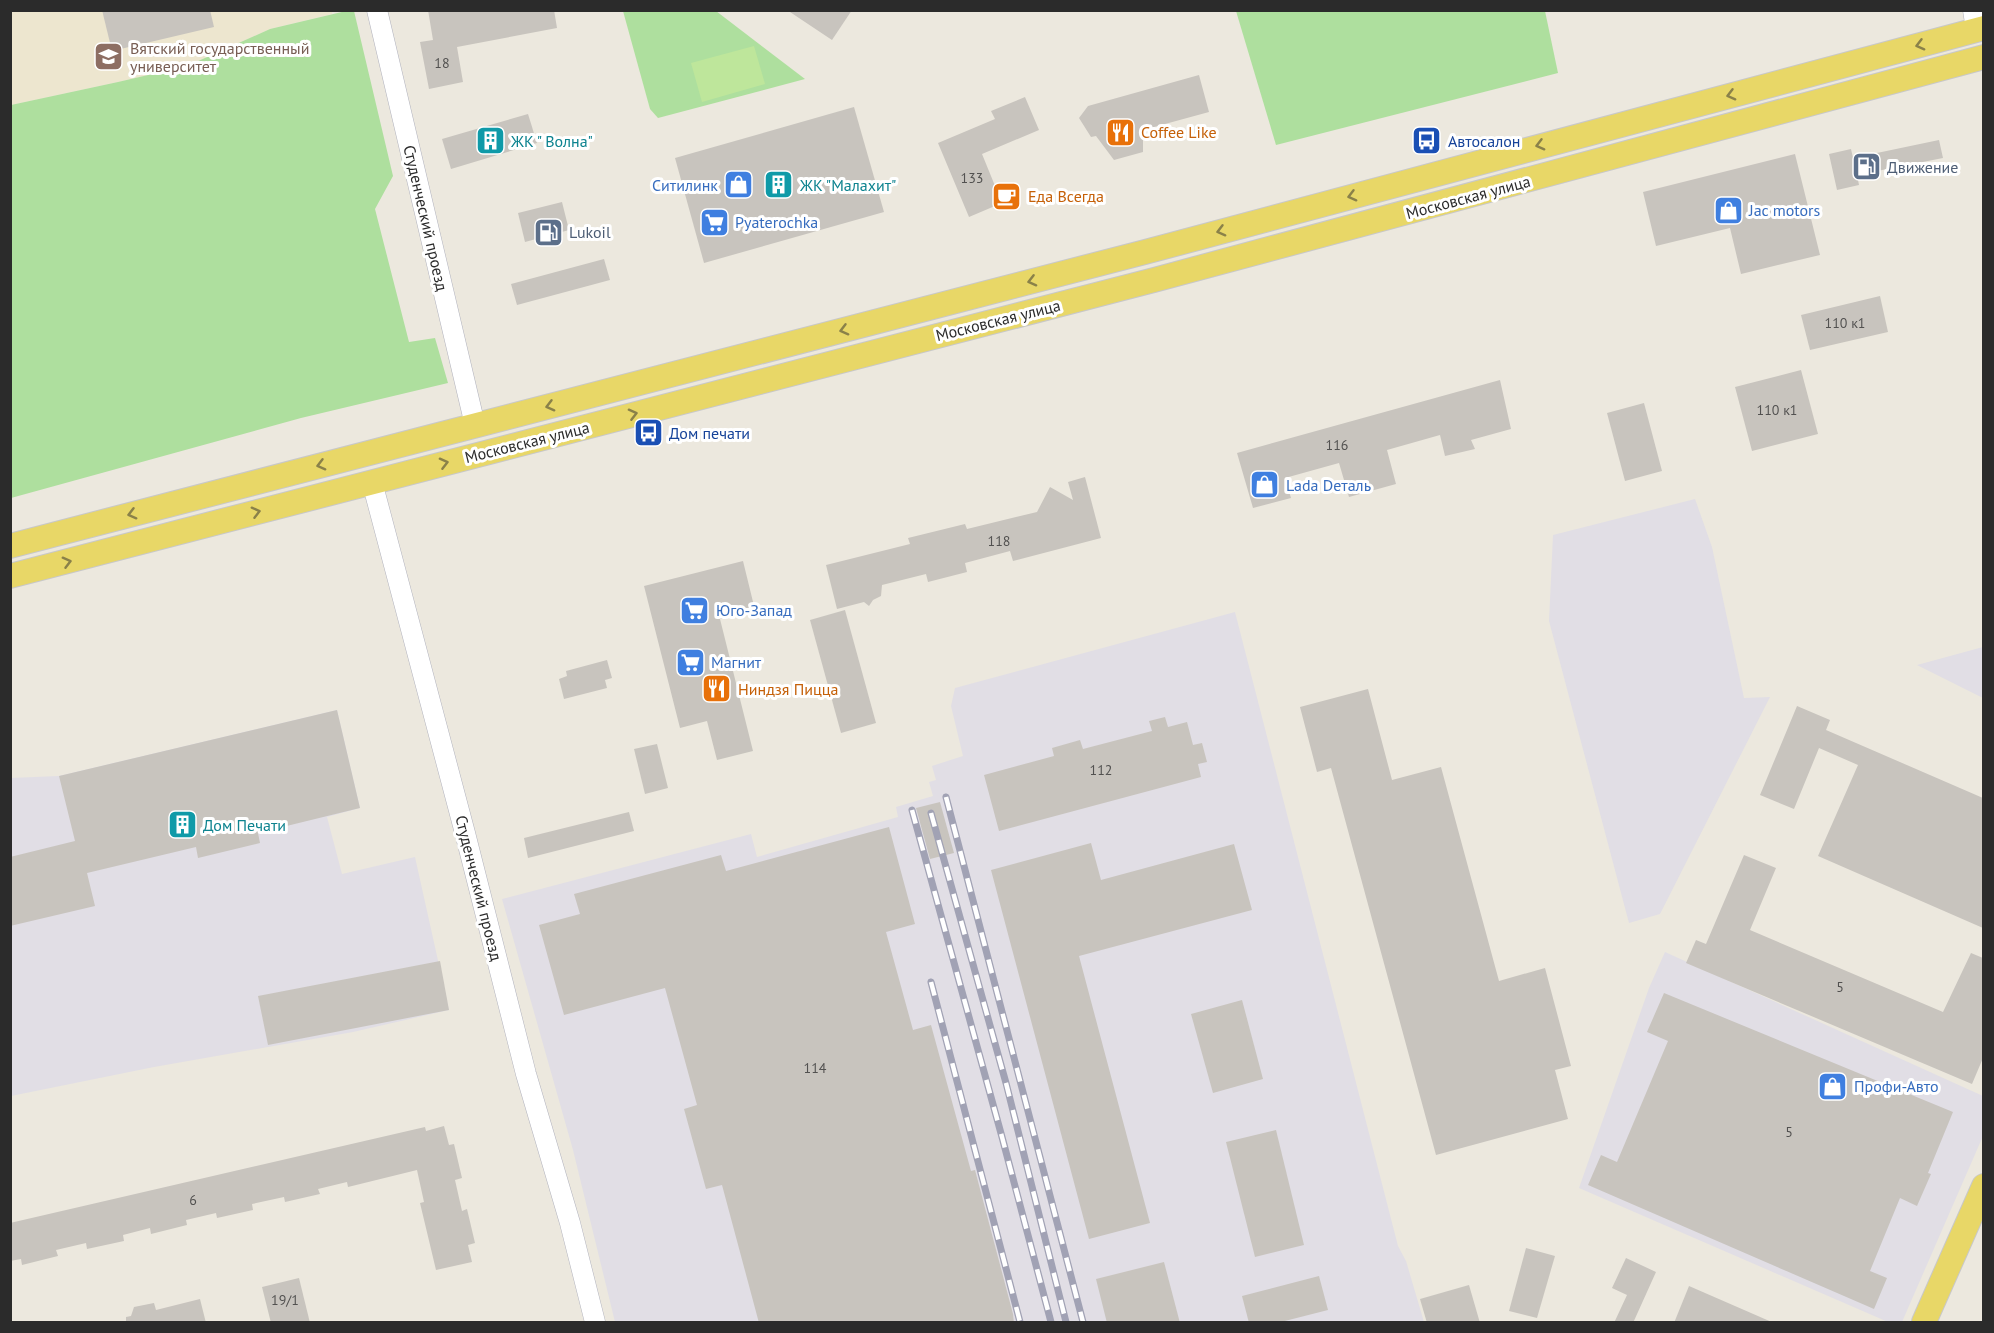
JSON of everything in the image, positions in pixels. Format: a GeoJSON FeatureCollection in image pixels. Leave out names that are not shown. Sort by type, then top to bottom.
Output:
{"type":"FeatureCollection","features":[{"type":"Feature","properties":{"kind":"main road","name":"Московская улица"},"geometry":{"type":"LineString","coordinates":[[10,546],[1156,249],[1978,22]]}},
{"type":"Feature","properties":{"kind":"main road","name":"Московская улица"},"geometry":{"type":"LineString","coordinates":[[10,576],[1154,280],[1983,57]]}},
{"type":"Feature","properties":{"kind":"main road","name":"Студенческий проезд"},"geometry":{"type":"LineString","coordinates":[[364,453],[372,482]]}},
{"type":"Feature","properties":{"kind":"main road"},"geometry":{"type":"LineString","coordinates":[[1924,1323],[1983,1186]]}},
{"type":"Feature","properties":{"kind":"street","name":"Студенческий проезд"},"geometry":{"type":"LineString","coordinates":[[377,10],[475,425]]}},
{"type":"Feature","properties":{"kind":"street","name":"Студенческий проезд"},"geometry":{"type":"LineString","coordinates":[[372,482],[526,1074],[570,1223],[596,1323]]}},
{"type":"Feature","properties":{"kind":"shaded area","name":"Вятский государственный университет"},"geometry":{"type":"Polygon","coordinates":[[[11,11],[332,11],[332,14],[270,29],[187,66],[11,105],[11,11]]]}},
{"type":"Feature","properties":{"kind":"shaded area"},"geometry":{"type":"Polygon","coordinates":[[[1695,499],[1712,547],[1744,698],[1770,697],[1660,914],[1629,923],[1549,621],[1553,535],[1695,499]]]}},
{"type":"Feature","properties":{"kind":"shaded area"},"geometry":{"type":"Polygon","coordinates":[[[1235,612],[1398,1246],[1406,1261],[1424,1322],[615,1322],[573,1150],[502,899],[751,834],[757,857],[898,817],[896,807],[933,796],[929,782],[936,780],[932,766],[963,756],[951,706],[955,688],[1235,612]]]}},
{"type":"Feature","properties":{"kind":"shaded area"},"geometry":{"type":"Polygon","coordinates":[[[1983,647],[1983,698],[1917,665],[1983,647]]]}},
{"type":"Feature","properties":{"kind":"shaded area"},"geometry":{"type":"Polygon","coordinates":[[[337,710],[360,808],[327,817],[342,874],[415,857],[449,1010],[353,1032],[154,1067],[11,1096],[10,778],[59,776],[337,710]]]}},
{"type":"Feature","properties":{"kind":"shaded area"},"geometry":{"type":"Polygon","coordinates":[[[1665,952],[1983,1096],[1983,1136],[1902,1322],[1888,1322],[1579,1188],[1649,988],[1665,952]]]}},
{"type":"Feature","properties":{"kind":"green space"},"geometry":{"type":"Polygon","coordinates":[[[354,11],[393,176],[375,209],[409,342],[435,338],[448,383],[301,418],[11,498],[11,105],[187,66],[270,29],[354,11]]]}},
{"type":"Feature","properties":{"kind":"green space"},"geometry":{"type":"Polygon","coordinates":[[[623,11],[716,11],[805,79],[658,118],[650,109],[623,11]]]}},
{"type":"Feature","properties":{"kind":"green space"},"geometry":{"type":"Polygon","coordinates":[[[1236,11],[1545,11],[1558,73],[1276,145],[1236,11]]]}},
{"type":"Feature","properties":{"kind":"green space"},"geometry":{"type":"Polygon","coordinates":[[[754,46],[765,84],[702,102],[691,63],[754,46]]]}},
{"type":"Feature","properties":{"kind":"building"},"geometry":{"type":"Polygon","coordinates":[[[102,10],[210,10],[214,27],[112,51],[102,10]]]}},
{"type":"Feature","properties":{"kind":"building"},"geometry":{"type":"Polygon","coordinates":[[[428,10],[554,10],[557,28],[457,47],[463,82],[429,89],[420,42],[433,40],[428,10]]]}},
{"type":"Feature","properties":{"kind":"building"},"geometry":{"type":"Polygon","coordinates":[[[787,10],[852,10],[832,40],[787,10]]]}},
{"type":"Feature","properties":{"kind":"building"},"geometry":{"type":"Polygon","coordinates":[[[1199,75],[1209,112],[1143,130],[1143,152],[1114,160],[1096,136],[1091,137],[1079,118],[1088,106],[1199,75]]]}},
{"type":"Feature","properties":{"kind":"building"},"geometry":{"type":"Polygon","coordinates":[[[1025,97],[1039,130],[982,154],[1002,203],[969,217],[938,143],[995,119],[991,111],[1025,97]]]}},
{"type":"Feature","properties":{"kind":"building","name":"ЖК \"Малахит\""},"geometry":{"type":"Polygon","coordinates":[[[854,107],[884,212],[704,263],[675,158],[854,107]]]}},
{"type":"Feature","properties":{"kind":"building","name":"ЖК \" Волна\""},"geometry":{"type":"Polygon","coordinates":[[[528,114],[537,143],[451,169],[442,139],[528,114]]]}},
{"type":"Feature","properties":{"kind":"building","name":"Движение"},"geometry":{"type":"Polygon","coordinates":[[[1939,140],[1943,158],[1857,175],[1859,185],[1837,190],[1829,154],[1851,149],[1853,158],[1939,140]]]}},
{"type":"Feature","properties":{"kind":"building","name":"Jac motors"},"geometry":{"type":"Polygon","coordinates":[[[1795,154],[1820,255],[1741,274],[1730,228],[1656,246],[1643,192],[1795,154]]]}},
{"type":"Feature","properties":{"kind":"building"},"geometry":{"type":"Polygon","coordinates":[[[562,202],[569,230],[525,242],[518,213],[562,202]]]}},
{"type":"Feature","properties":{"kind":"building"},"geometry":{"type":"Polygon","coordinates":[[[604,259],[610,280],[517,305],[511,284],[604,259]]]}},
{"type":"Feature","properties":{"kind":"building"},"geometry":{"type":"Polygon","coordinates":[[[1880,296],[1888,332],[1810,350],[1801,315],[1880,296]]]}},
{"type":"Feature","properties":{"kind":"building"},"geometry":{"type":"Polygon","coordinates":[[[1801,370],[1818,434],[1752,451],[1735,387],[1801,370]]]}},
{"type":"Feature","properties":{"kind":"building"},"geometry":{"type":"Polygon","coordinates":[[[1500,380],[1511,429],[1471,440],[1475,449],[1445,456],[1440,435],[1387,450],[1396,484],[1349,497],[1339,463],[1285,478],[1291,498],[1253,508],[1237,453],[1500,380]]]}},
{"type":"Feature","properties":{"kind":"building"},"geometry":{"type":"Polygon","coordinates":[[[1644,403],[1662,471],[1625,481],[1607,413],[1644,403]]]}},
{"type":"Feature","properties":{"kind":"building"},"geometry":{"type":"Polygon","coordinates":[[[1085,477],[1101,538],[1013,561],[1010,551],[965,563],[967,572],[928,582],[926,574],[882,585],[881,596],[873,600],[869,606],[864,602],[837,609],[826,565],[910,544],[908,538],[965,524],[967,529],[1037,512],[1050,487],[1073,500],[1068,482],[1085,477]]]}},
{"type":"Feature","properties":{"kind":"building"},"geometry":{"type":"Polygon","coordinates":[[[743,561],[755,610],[720,619],[753,751],[717,760],[707,721],[680,728],[644,586],[743,561]]]}},
{"type":"Feature","properties":{"kind":"building"},"geometry":{"type":"Polygon","coordinates":[[[845,610],[876,723],[841,733],[810,620],[845,610]]]}},
{"type":"Feature","properties":{"kind":"building"},"geometry":{"type":"Polygon","coordinates":[[[607,660],[612,678],[605,680],[607,688],[564,699],[559,679],[567,676],[566,671],[607,660]]]}},
{"type":"Feature","properties":{"kind":"building"},"geometry":{"type":"Polygon","coordinates":[[[1368,689],[1392,780],[1441,767],[1499,981],[1545,968],[1571,1066],[1555,1070],[1568,1119],[1436,1155],[1331,768],[1317,772],[1300,707],[1368,689]]]}},
{"type":"Feature","properties":{"kind":"building"},"geometry":{"type":"Polygon","coordinates":[[[1797,706],[1830,720],[1826,730],[1983,798],[1983,928],[1818,856],[1858,765],[1819,748],[1794,809],[1760,795],[1797,706]]]}},
{"type":"Feature","properties":{"kind":"building","name":"Дом Печати"},"geometry":{"type":"Polygon","coordinates":[[[337,710],[360,808],[258,833],[260,843],[198,858],[196,847],[87,873],[95,906],[10,926],[10,857],[75,841],[59,776],[337,710]]]}},
{"type":"Feature","properties":{"kind":"building"},"geometry":{"type":"Polygon","coordinates":[[[1165,717],[1168,727],[1187,722],[1193,745],[1202,743],[1207,762],[1198,764],[1201,777],[999,831],[984,775],[1054,756],[1052,748],[1080,740],[1083,749],[1152,731],[1149,721],[1165,717]]]}},
{"type":"Feature","properties":{"kind":"building"},"geometry":{"type":"Polygon","coordinates":[[[657,744],[668,788],[645,794],[634,749],[657,744]]]}},
{"type":"Feature","properties":{"kind":"building"},"geometry":{"type":"Polygon","coordinates":[[[940,802],[954,853],[930,859],[916,808],[940,802]]]}},
{"type":"Feature","properties":{"kind":"building"},"geometry":{"type":"Polygon","coordinates":[[[629,812],[634,831],[528,858],[524,838],[629,812]]]}},
{"type":"Feature","properties":{"kind":"building"},"geometry":{"type":"Polygon","coordinates":[[[889,827],[915,924],[886,932],[913,1030],[931,1025],[971,1171],[975,1170],[1014,1323],[759,1323],[722,1185],[706,1189],[684,1109],[697,1105],[665,988],[564,1015],[539,925],[580,914],[574,894],[721,855],[726,871],[889,827]]]}},
{"type":"Feature","properties":{"kind":"building"},"geometry":{"type":"Polygon","coordinates":[[[1091,843],[1101,880],[1234,844],[1252,910],[1079,956],[1150,1223],[1089,1239],[991,870],[1091,843]]]}},
{"type":"Feature","properties":{"kind":"building"},"geometry":{"type":"Polygon","coordinates":[[[1744,855],[1776,868],[1750,930],[1943,1012],[1971,953],[1983,958],[1983,1058],[1972,1084],[1686,963],[1696,940],[1706,944],[1744,855]]]}},
{"type":"Feature","properties":{"kind":"building"},"geometry":{"type":"Polygon","coordinates":[[[440,961],[449,1010],[268,1045],[258,996],[440,961]]]}},
{"type":"Feature","properties":{"kind":"building"},"geometry":{"type":"Polygon","coordinates":[[[1664,993],[1953,1112],[1917,1206],[1900,1198],[1870,1271],[1887,1278],[1874,1309],[1588,1185],[1601,1155],[1617,1162],[1668,1041],[1647,1032],[1664,993]]]}},
{"type":"Feature","properties":{"kind":"building"},"geometry":{"type":"Polygon","coordinates":[[[1242,1000],[1263,1079],[1213,1093],[1191,1014],[1242,1000]]]}},
{"type":"Feature","properties":{"kind":"building"},"geometry":{"type":"Polygon","coordinates":[[[444,1126],[449,1145],[454,1144],[462,1178],[455,1180],[462,1211],[467,1209],[475,1243],[468,1245],[472,1262],[436,1270],[420,1203],[424,1202],[417,1170],[348,1187],[347,1182],[318,1189],[320,1194],[285,1202],[284,1197],[252,1204],[253,1210],[217,1218],[216,1213],[186,1220],[187,1225],[151,1234],[150,1228],[123,1235],[124,1241],[87,1249],[86,1243],[56,1250],[58,1256],[22,1265],[21,1259],[10,1261],[10,1223],[425,1127],[426,1131],[444,1126]]]}},
{"type":"Feature","properties":{"kind":"building"},"geometry":{"type":"Polygon","coordinates":[[[1276,1130],[1304,1245],[1255,1257],[1226,1142],[1276,1130]]]}},
{"type":"Feature","properties":{"kind":"building"},"geometry":{"type":"Polygon","coordinates":[[[1526,1248],[1555,1256],[1537,1318],[1509,1311],[1526,1248]]]}},
{"type":"Feature","properties":{"kind":"building"},"geometry":{"type":"Polygon","coordinates":[[[1626,1258],[1656,1272],[1633,1323],[1614,1323],[1627,1295],[1612,1288],[1626,1258]]]}},
{"type":"Feature","properties":{"kind":"building"},"geometry":{"type":"Polygon","coordinates":[[[1164,1262],[1180,1323],[1107,1323],[1096,1279],[1164,1262]]]}},
{"type":"Feature","properties":{"kind":"building"},"geometry":{"type":"Polygon","coordinates":[[[1319,1276],[1328,1310],[1277,1323],[1249,1323],[1242,1296],[1319,1276]]]}},
{"type":"Feature","properties":{"kind":"building"},"geometry":{"type":"Polygon","coordinates":[[[299,1278],[310,1323],[271,1323],[262,1287],[299,1278]]]}},
{"type":"Feature","properties":{"kind":"building"},"geometry":{"type":"Polygon","coordinates":[[[1469,1285],[1480,1323],[1427,1323],[1420,1299],[1469,1285]]]}},
{"type":"Feature","properties":{"kind":"building"},"geometry":{"type":"Polygon","coordinates":[[[1689,1286],[1774,1323],[1674,1323],[1689,1286]]]}},
{"type":"Feature","properties":{"kind":"building"},"geometry":{"type":"Polygon","coordinates":[[[200,1299],[206,1323],[126,1323],[126,1317],[131,1316],[134,1307],[154,1303],[156,1310],[200,1299]]]}},
{"type":"Feature","properties":{"kind":"railway"},"geometry":{"type":"LineString","coordinates":[[946,797],[1083,1322]]}},
{"type":"Feature","properties":{"kind":"railway"},"geometry":{"type":"LineString","coordinates":[[912,810],[1051,1322]]}},
{"type":"Feature","properties":{"kind":"railway"},"geometry":{"type":"LineString","coordinates":[[931,813],[1006,1083],[1066,1322]]}},
{"type":"Feature","properties":{"kind":"railway"},"geometry":{"type":"LineString","coordinates":[[931,982],[1020,1322]]}},
{"type":"Feature","properties":{"kind":"place","name":"Вятский государственный университет"},"geometry":{"type":"Point","coordinates":[109,57]}},
{"type":"Feature","properties":{"kind":"place","name":"Coffee Like"},"geometry":{"type":"Point","coordinates":[1120,132]}},
{"type":"Feature","properties":{"kind":"place","name":"ЖК \" Волна\""},"geometry":{"type":"Point","coordinates":[490,141]}},
{"type":"Feature","properties":{"kind":"place","name":"Автосалон"},"geometry":{"type":"Point","coordinates":[1427,141]}},
{"type":"Feature","properties":{"kind":"place","name":"Движение"},"geometry":{"type":"Point","coordinates":[1866,167]}},
{"type":"Feature","properties":{"kind":"place","name":"Ситилинк"},"geometry":{"type":"Point","coordinates":[739,185]}},
{"type":"Feature","properties":{"kind":"place","name":"ЖК \"Малахит\""},"geometry":{"type":"Point","coordinates":[779,185]}},
{"type":"Feature","properties":{"kind":"place","name":"Еда Всегда"},"geometry":{"type":"Point","coordinates":[1007,196]}},
{"type":"Feature","properties":{"kind":"place","name":"Jac motors"},"geometry":{"type":"Point","coordinates":[1728,210]}},
{"type":"Feature","properties":{"kind":"place","name":"Pyaterochka"},"geometry":{"type":"Point","coordinates":[714,222]}},
{"type":"Feature","properties":{"kind":"place","name":"Lukoil"},"geometry":{"type":"Point","coordinates":[548,232]}},
{"type":"Feature","properties":{"kind":"place","name":"Дом печати"},"geometry":{"type":"Point","coordinates":[648,433]}},
{"type":"Feature","properties":{"kind":"place","name":"Lada Dеталь"},"geometry":{"type":"Point","coordinates":[1265,485]}},
{"type":"Feature","properties":{"kind":"place","name":"Юго-Запад"},"geometry":{"type":"Point","coordinates":[695,610]}},
{"type":"Feature","properties":{"kind":"place","name":"Магнит"},"geometry":{"type":"Point","coordinates":[690,662]}},
{"type":"Feature","properties":{"kind":"place","name":"Ниндзя Пицца"},"geometry":{"type":"Point","coordinates":[717,689]}},
{"type":"Feature","properties":{"kind":"place","name":"Дом Печати"},"geometry":{"type":"Point","coordinates":[182,825]}},
{"type":"Feature","properties":{"kind":"place","name":"Профи-Авто"},"geometry":{"type":"Point","coordinates":[1833,1086]}}]}
